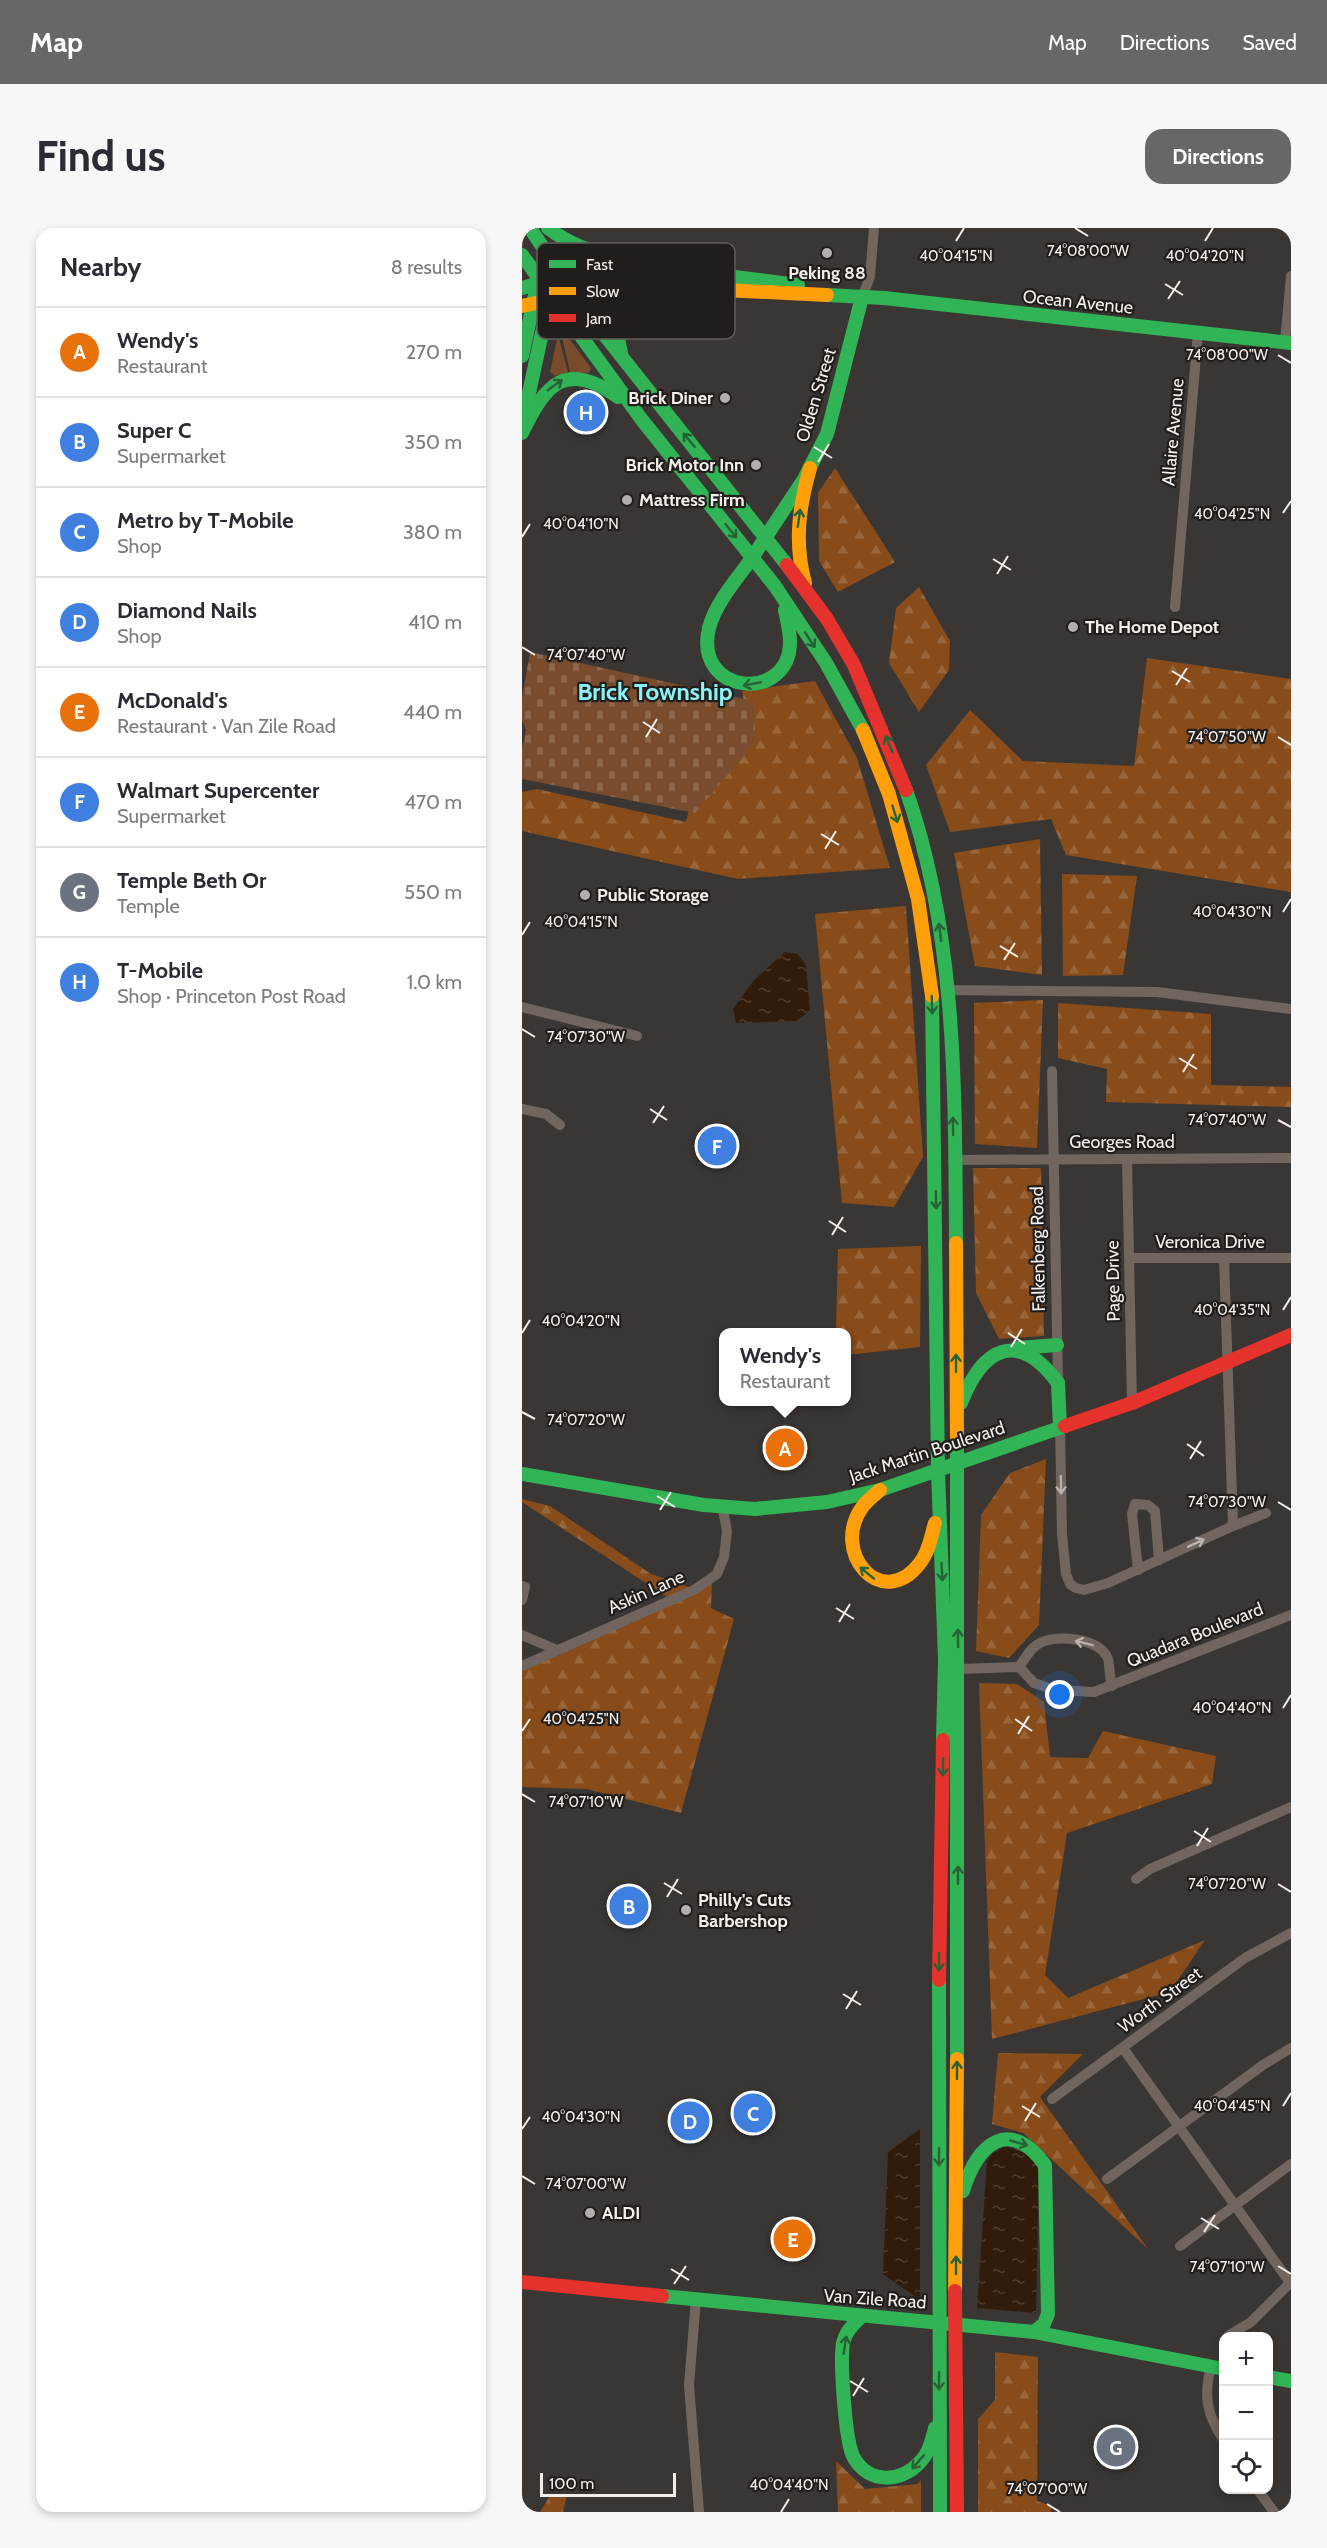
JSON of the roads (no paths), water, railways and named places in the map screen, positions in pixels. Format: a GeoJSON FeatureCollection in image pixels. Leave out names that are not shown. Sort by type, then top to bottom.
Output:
{"type":"FeatureCollection","features":[{"type":"Feature","properties":{"kind":"main road"},"geometry":{"type":"LineString","coordinates":[[530,228],[539,243]]}},
{"type":"Feature","properties":{"kind":"main road"},"geometry":{"type":"LineString","coordinates":[[548,228],[567,243]]}},
{"type":"Feature","properties":{"kind":"main road"},"geometry":{"type":"LineString","coordinates":[[522,255],[537,277]]}},
{"type":"Feature","properties":{"kind":"main road","name":"Ocean Avenue"},"geometry":{"type":"LineString","coordinates":[[735,278],[831,289],[862,297]]}},
{"type":"Feature","properties":{"kind":"main road","name":"Ocean Avenue"},"geometry":{"type":"LineString","coordinates":[[522,288],[537,282]]}},
{"type":"Feature","properties":{"kind":"main road"},"geometry":{"type":"LineString","coordinates":[[522,356],[527,304],[537,286]]}},
{"type":"Feature","properties":{"kind":"main road","name":"Ocean Avenue"},"geometry":{"type":"LineString","coordinates":[[735,291],[862,297],[1288,342]]}},
{"type":"Feature","properties":{"kind":"main road","name":"Olden Street"},"geometry":{"type":"LineString","coordinates":[[775,586],[790,630],[791,647],[787,661],[773,677],[754,685],[743,686],[727,680],[710,657],[708,631],[716,610],[810,468],[834,411],[862,297]]}},
{"type":"Feature","properties":{"kind":"main road"},"geometry":{"type":"LineString","coordinates":[[522,426],[543,339]]}},
{"type":"Feature","properties":{"kind":"main road"},"geometry":{"type":"LineString","coordinates":[[582,339],[642,420],[775,586],[826,663],[864,730],[889,794],[918,899],[933,1000],[938,1471],[945,1659],[939,1937],[940,2512]]}},
{"type":"Feature","properties":{"kind":"main road"},"geometry":{"type":"LineString","coordinates":[[608,339],[765,535],[827,619],[854,665],[894,756],[913,810],[937,909],[952,1043],[959,1669],[955,2324],[957,2512]]}},
{"type":"Feature","properties":{"kind":"main road"},"geometry":{"type":"LineString","coordinates":[[617,339],[624,360]]}},
{"type":"Feature","properties":{"kind":"main road"},"geometry":{"type":"LineString","coordinates":[[522,432],[539,400],[550,386],[570,378],[591,380],[606,387],[642,420]]}},
{"type":"Feature","properties":{"kind":"main road"},"geometry":{"type":"LineString","coordinates":[[809,596],[798,558],[796,534],[810,468]]}},
{"type":"Feature","properties":{"kind":"main road","name":"Jack Martin Boulevard"},"geometry":{"type":"LineString","coordinates":[[522,1474],[704,1505],[755,1509],[799,1506],[880,1490],[938,1471],[1132,1403],[1291,1335]]}},
{"type":"Feature","properties":{"kind":"main road"},"geometry":{"type":"LineString","coordinates":[[956,1422],[967,1383],[981,1365],[997,1353],[1013,1348],[1057,1345]]}},
{"type":"Feature","properties":{"kind":"main road"},"geometry":{"type":"LineString","coordinates":[[1013,1348],[1030,1352],[1042,1361],[1058,1383]]}},
{"type":"Feature","properties":{"kind":"main road","name":"Falkenberg Road"},"geometry":{"type":"LineString","coordinates":[[1058,1383],[1060,1427]]}},
{"type":"Feature","properties":{"kind":"main road"},"geometry":{"type":"LineString","coordinates":[[880,1490],[861,1508],[850,1547],[862,1572],[875,1580],[886,1582],[897,1578],[910,1572],[920,1563],[939,1506]]}},
{"type":"Feature","properties":{"kind":"main road"},"geometry":{"type":"LineString","coordinates":[[956,2225],[965,2179],[972,2162],[986,2146],[1006,2139],[1023,2142],[1037,2150],[1045,2164],[1048,2314],[1044,2324],[1034,2332]]}},
{"type":"Feature","properties":{"kind":"main road","name":"Van Zile Road"},"geometry":{"type":"LineString","coordinates":[[522,2282],[861,2317],[1034,2332],[1217,2368]]}},
{"type":"Feature","properties":{"kind":"main road"},"geometry":{"type":"LineString","coordinates":[[861,2317],[850,2327],[843,2343],[847,2449],[853,2461],[872,2476],[885,2479],[894,2479],[909,2471],[920,2462],[932,2439],[939,2409]]}},
{"type":"Feature","properties":{"kind":"main road"},"geometry":{"type":"LineString","coordinates":[[1273,2378],[1291,2381]]}},
{"type":"Feature","properties":{"kind":"street","name":"Olden Street"},"geometry":{"type":"LineString","coordinates":[[862,297],[870,277],[874,228]]}},
{"type":"Feature","properties":{"kind":"street"},"geometry":{"type":"LineString","coordinates":[[1288,342],[1291,276]]}},
{"type":"Feature","properties":{"kind":"street","name":"Allaire Avenue"},"geometry":{"type":"LineString","coordinates":[[1175,606],[1198,332]]}},
{"type":"Feature","properties":{"kind":"street"},"geometry":{"type":"LineString","coordinates":[[947,990],[1157,992],[1291,1009]]}},
{"type":"Feature","properties":{"kind":"street"},"geometry":{"type":"LineString","coordinates":[[522,1007],[637,1036]]}},
{"type":"Feature","properties":{"kind":"street","name":"Falkenberg Road"},"geometry":{"type":"LineString","coordinates":[[1052,1071],[1058,1383]]}},
{"type":"Feature","properties":{"kind":"street"},"geometry":{"type":"LineString","coordinates":[[522,1109],[546,1114],[560,1125]]}},
{"type":"Feature","properties":{"kind":"street","name":"Georges Road"},"geometry":{"type":"LineString","coordinates":[[953,1160],[1291,1158]]}},
{"type":"Feature","properties":{"kind":"street","name":"Page Drive"},"geometry":{"type":"LineString","coordinates":[[1126,1159],[1132,1403]]}},
{"type":"Feature","properties":{"kind":"street","name":"Veronica Drive"},"geometry":{"type":"LineString","coordinates":[[1129,1258],[1291,1258]]}},
{"type":"Feature","properties":{"kind":"street"},"geometry":{"type":"LineString","coordinates":[[1224,1258],[1233,1526]]}},
{"type":"Feature","properties":{"kind":"street"},"geometry":{"type":"LineString","coordinates":[[1060,1427],[1062,1534],[1066,1574],[1070,1584],[1084,1590],[1138,1570],[1266,1513]]}},
{"type":"Feature","properties":{"kind":"street"},"geometry":{"type":"LineString","coordinates":[[1138,1570],[1132,1514],[1135,1504],[1148,1505],[1155,1511],[1159,1560]]}},
{"type":"Feature","properties":{"kind":"street","name":"Askin Lane"},"geometry":{"type":"LineString","coordinates":[[522,1666],[694,1590],[717,1574],[728,1542],[722,1505]]}},
{"type":"Feature","properties":{"kind":"street"},"geometry":{"type":"LineString","coordinates":[[522,1586],[525,1587],[522,1600]]}},
{"type":"Feature","properties":{"kind":"street","name":"Quadara Boulevard"},"geometry":{"type":"LineString","coordinates":[[1112,1686],[1108,1673],[1108,1660],[1101,1650],[1088,1642],[1055,1638],[1039,1643],[1019,1667],[1034,1683],[1055,1690],[1094,1692],[1112,1686],[1291,1615]]}},
{"type":"Feature","properties":{"kind":"street"},"geometry":{"type":"LineString","coordinates":[[522,1635],[557,1650]]}},
{"type":"Feature","properties":{"kind":"street"},"geometry":{"type":"LineString","coordinates":[[959,1669],[1019,1667]]}},
{"type":"Feature","properties":{"kind":"street"},"geometry":{"type":"LineString","coordinates":[[1136,1879],[1150,1869],[1291,1807]]}},
{"type":"Feature","properties":{"kind":"street","name":"Worth Street"},"geometry":{"type":"LineString","coordinates":[[1052,2099],[1245,1958],[1291,1933]]}},
{"type":"Feature","properties":{"kind":"street"},"geometry":{"type":"LineString","coordinates":[[1123,2048],[1291,2283],[1251,2322],[1236,2332]]}},
{"type":"Feature","properties":{"kind":"street"},"geometry":{"type":"LineString","coordinates":[[1107,2179],[1248,2076],[1291,2048]]}},
{"type":"Feature","properties":{"kind":"street"},"geometry":{"type":"LineString","coordinates":[[1180,2246],[1291,2164]]}},
{"type":"Feature","properties":{"kind":"street"},"geometry":{"type":"LineString","coordinates":[[696,2299],[689,2385],[699,2512]]}},
{"type":"Feature","properties":{"kind":"street"},"geometry":{"type":"LineString","coordinates":[[1217,2368],[1206,2385],[1207,2406],[1219,2430]]}},
{"type":"Feature","properties":{"kind":"street"},"geometry":{"type":"LineString","coordinates":[[1261,2494],[1274,2512]]}},
{"type":"Feature","properties":{"kind":"water"},"geometry":{"type":"Polygon","coordinates":[[[785,952],[798,954],[806,965],[810,1011],[796,1021],[736,1023],[733,1009],[754,980],[785,952]]]}},
{"type":"Feature","properties":{"kind":"water"},"geometry":{"type":"Polygon","coordinates":[[[920,2129],[920,2300],[883,2274],[888,2152],[920,2129]]]}},
{"type":"Feature","properties":{"kind":"water"},"geometry":{"type":"Polygon","coordinates":[[[1005,2146],[1033,2156],[1039,2168],[1036,2313],[977,2308],[987,2161],[992,2154],[1005,2146]]]}},
{"type":"Feature","properties":{"kind":"place","name":"Peking 88"},"geometry":{"type":"Point","coordinates":[827,253]}},
{"type":"Feature","properties":{"kind":"place","name":"Brick Diner"},"geometry":{"type":"Point","coordinates":[725,398]}},
{"type":"Feature","properties":{"kind":"place","name":"T-Mobile"},"geometry":{"type":"Point","coordinates":[586,412]}},
{"type":"Feature","properties":{"kind":"place","name":"Brick Motor Inn"},"geometry":{"type":"Point","coordinates":[756,465]}},
{"type":"Feature","properties":{"kind":"place","name":"Mattress Firm"},"geometry":{"type":"Point","coordinates":[627,500]}},
{"type":"Feature","properties":{"kind":"place","name":"The Home Depot"},"geometry":{"type":"Point","coordinates":[1073,627]}},
{"type":"Feature","properties":{"kind":"place","name":"Public Storage"},"geometry":{"type":"Point","coordinates":[585,895]}},
{"type":"Feature","properties":{"kind":"place","name":"Walmart Supercenter"},"geometry":{"type":"Point","coordinates":[717,1146]}},
{"type":"Feature","properties":{"kind":"place","name":"Wendy's"},"geometry":{"type":"Point","coordinates":[785,1448]}},
{"type":"Feature","properties":{"kind":"place","name":"Super C"},"geometry":{"type":"Point","coordinates":[629,1906]}},
{"type":"Feature","properties":{"kind":"place","name":"Philly's Cuts Barbershop"},"geometry":{"type":"Point","coordinates":[686,1910]}},
{"type":"Feature","properties":{"kind":"place","name":"Metro by T-Mobile"},"geometry":{"type":"Point","coordinates":[753,2113]}},
{"type":"Feature","properties":{"kind":"place","name":"Diamond Nails"},"geometry":{"type":"Point","coordinates":[690,2121]}},
{"type":"Feature","properties":{"kind":"place","name":"ALDI"},"geometry":{"type":"Point","coordinates":[590,2213]}},
{"type":"Feature","properties":{"kind":"place","name":"McDonald's"},"geometry":{"type":"Point","coordinates":[793,2239]}},
{"type":"Feature","properties":{"kind":"place","name":"Temple Beth Or"},"geometry":{"type":"Point","coordinates":[1116,2447]}},
{"type":"Feature","properties":{"kind":"district","name":"Brick Township"},"geometry":{"type":"Point","coordinates":[655,691]}}]}
